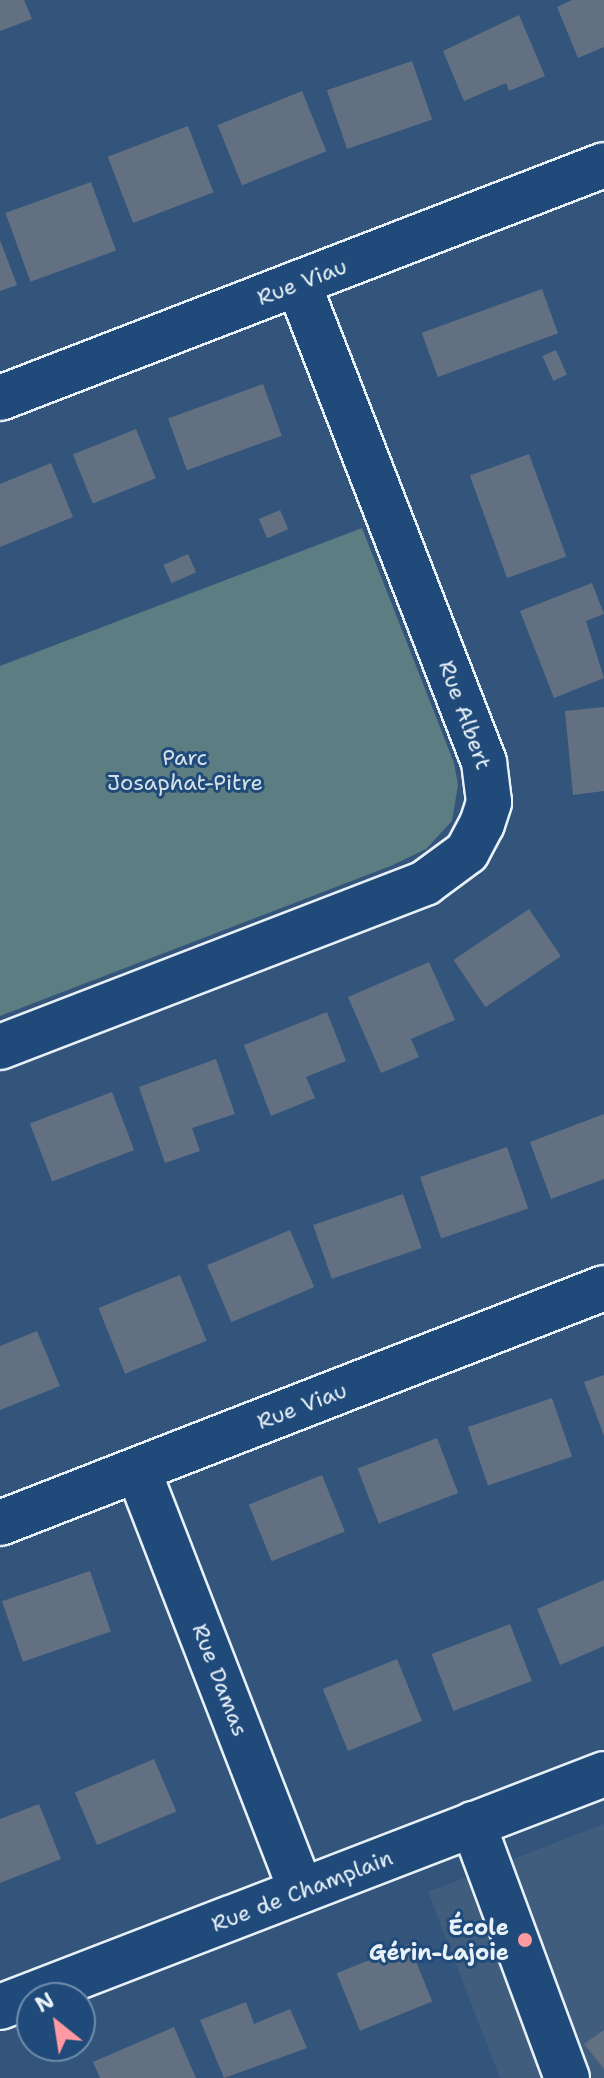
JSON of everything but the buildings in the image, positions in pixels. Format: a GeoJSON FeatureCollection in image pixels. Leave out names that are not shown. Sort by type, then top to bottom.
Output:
{"type":"FeatureCollection","features":[{"type":"Feature","properties":{"kind":"street","name":"Rue Viau"},"geometry":{"type":"LineString","coordinates":[[0,398],[604,165]]}},
{"type":"Feature","properties":{"kind":"street","name":"Rue Albert"},"geometry":{"type":"LineString","coordinates":[[0,1047],[425,883],[467,852],[482,824],[489,802],[484,762],[298,283]]}},
{"type":"Feature","properties":{"kind":"street","name":"Rue Viau"},"geometry":{"type":"LineString","coordinates":[[0,1523],[604,1288]]}},
{"type":"Feature","properties":{"kind":"street","name":"Rue Damas"},"geometry":{"type":"LineString","coordinates":[[138,1470],[301,1891]]}},
{"type":"Feature","properties":{"kind":"street","name":"Rue de Champlain"},"geometry":{"type":"LineString","coordinates":[[0,2007],[604,1774]]}},
{"type":"Feature","properties":{"kind":"street"},"geometry":{"type":"LineString","coordinates":[[473,1824],[567,2078]]}},
{"type":"Feature","properties":{"kind":"shaded area","name":"École Gérin-Lajoie"},"geometry":{"type":"Polygon","coordinates":[[[604,1824],[604,2078],[500,2078],[428,1892],[604,1824]]]}},
{"type":"Feature","properties":{"kind":"green space","name":"Parc Josaphat-Pitre"},"geometry":{"type":"Polygon","coordinates":[[[362,528],[454,763],[458,785],[452,821],[426,849],[393,865],[0,1016],[0,666],[362,528]]]}},
{"type":"Feature","properties":{"kind":"place","name":"École Gérin-Lajoie"},"geometry":{"type":"Point","coordinates":[525,1940]}}]}
